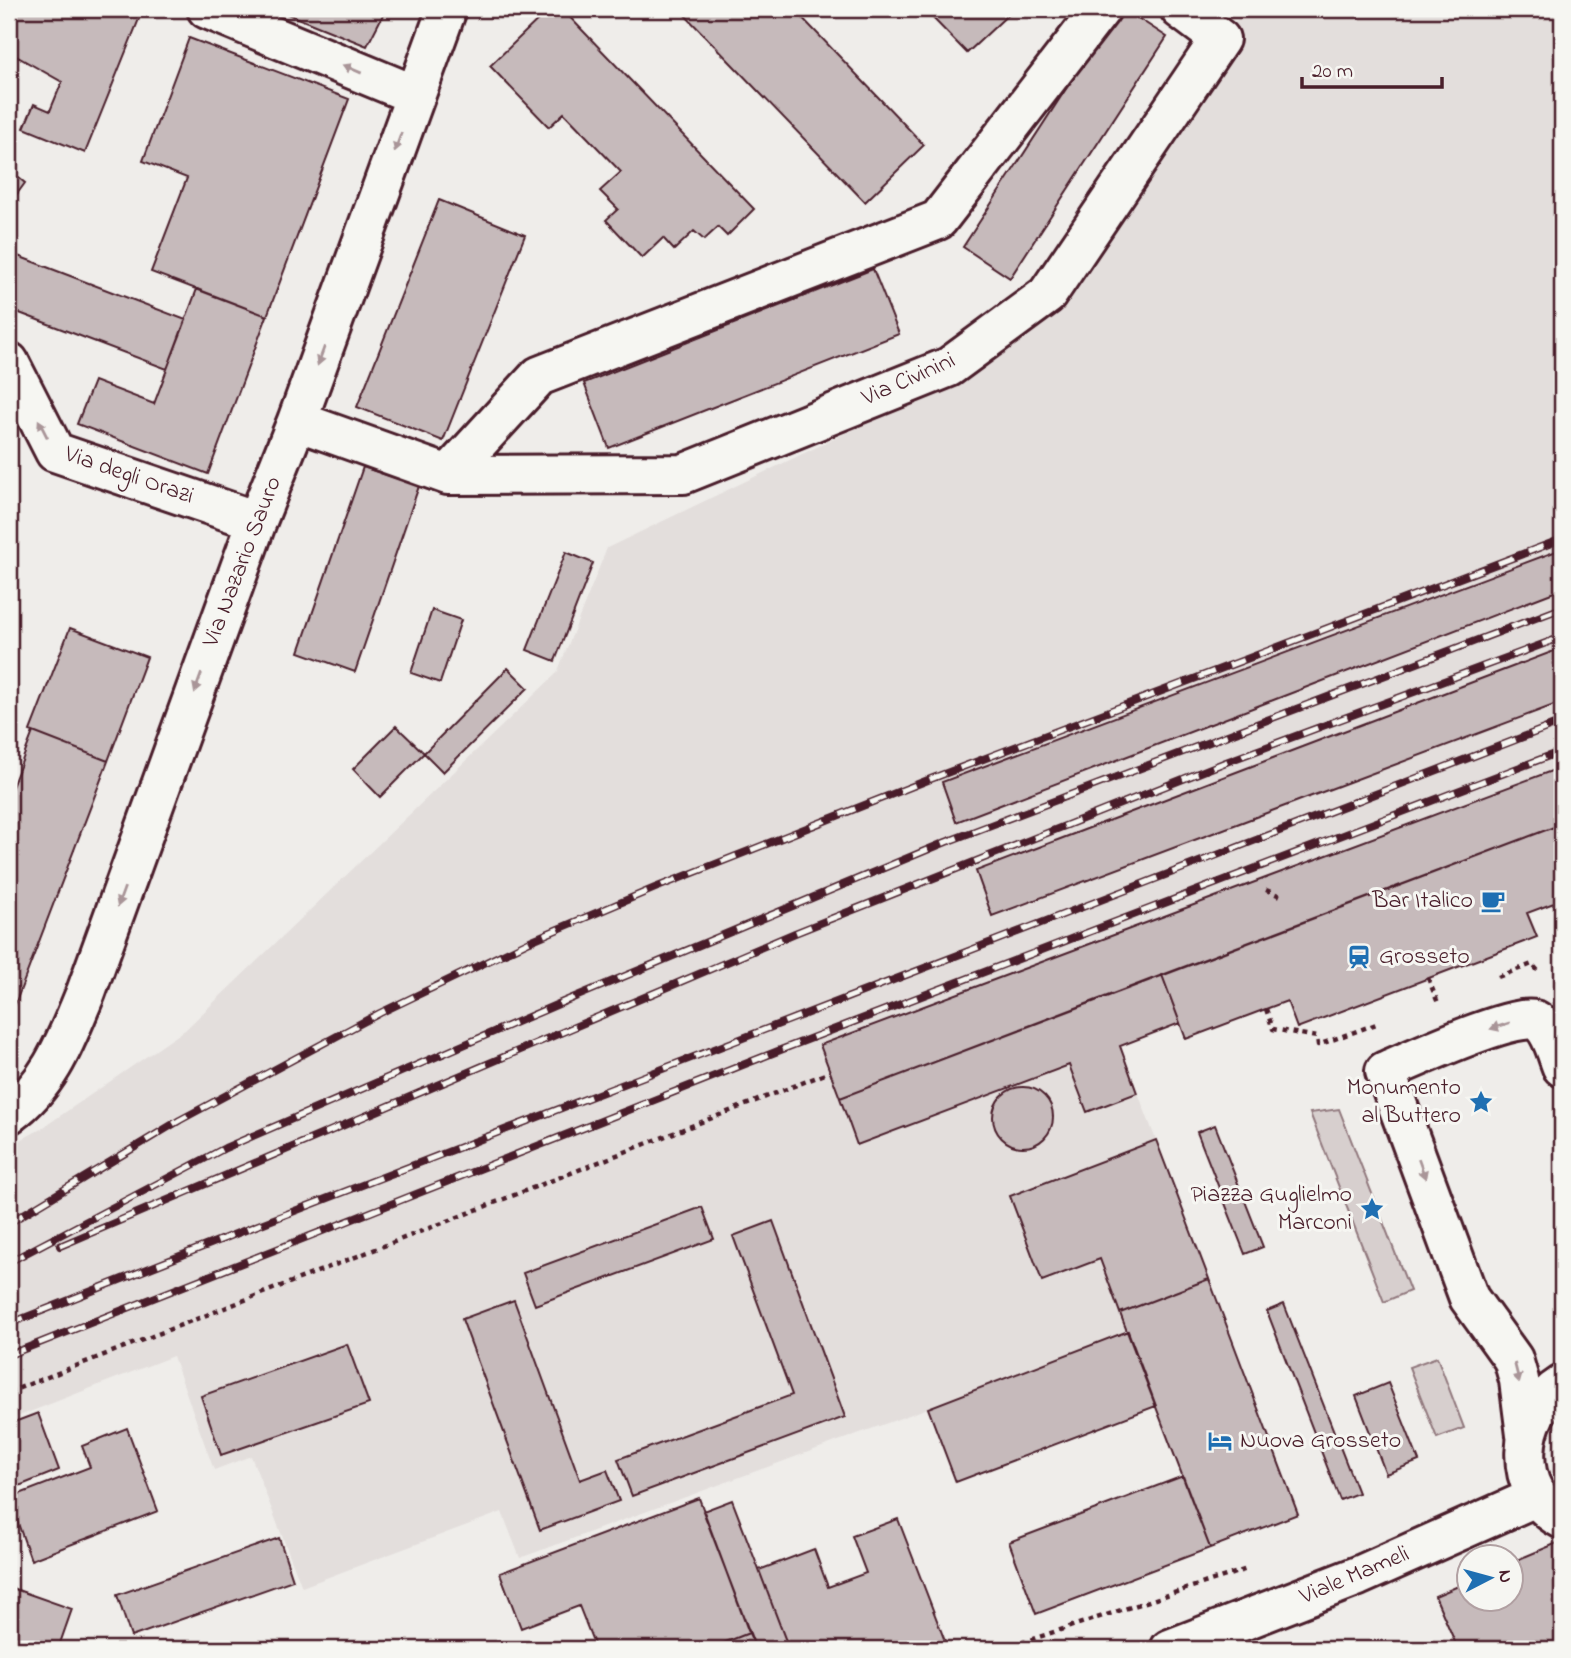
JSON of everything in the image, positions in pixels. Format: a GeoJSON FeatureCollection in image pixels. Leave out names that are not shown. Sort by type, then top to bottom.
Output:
{"type":"FeatureCollection","features":[{"type":"Feature","properties":{"kind":"street"},"geometry":{"type":"LineString","coordinates":[[207,9],[415,95]]}},
{"type":"Feature","properties":{"kind":"street","name":"Via Nazario Sauro"},"geometry":{"type":"LineString","coordinates":[[15,1110],[55,1063],[86,992],[447,9]]}},
{"type":"Feature","properties":{"kind":"street"},"geometry":{"type":"LineString","coordinates":[[448,475],[539,376],[937,220],[1101,9]]}},
{"type":"Feature","properties":{"kind":"street","name":"Via Civinini"},"geometry":{"type":"LineString","coordinates":[[297,421],[448,475],[683,474],[949,367],[1047,295],[1220,39],[1180,9]]}},
{"type":"Feature","properties":{"kind":"street","name":"Via degli Orazi"},"geometry":{"type":"LineString","coordinates":[[9,362],[55,453],[257,521]]}},
{"type":"Feature","properties":{"kind":"street"},"geometry":{"type":"LineString","coordinates":[[1526,1435],[1519,1380],[1513,1359],[1469,1297],[1385,1071],[1482,1031],[1524,1018],[1539,1022],[1558,1043]]}},
{"type":"Feature","properties":{"kind":"street","name":"Viale Mameli"},"geometry":{"type":"LineString","coordinates":[[1170,1649],[1358,1576],[1550,1508],[1525,1467],[1526,1435],[1533,1416],[1544,1399],[1562,1385]]}},
{"type":"Feature","properties":{"kind":"path"},"geometry":{"type":"LineString","coordinates":[[1266,890],[1283,897]]}},
{"type":"Feature","properties":{"kind":"path"},"geometry":{"type":"LineString","coordinates":[[1266,1009],[1273,1029],[1317,1037],[1318,1045]]}},
{"type":"Feature","properties":{"kind":"path"},"geometry":{"type":"LineString","coordinates":[[9,1392],[830,1072]]}},
{"type":"Feature","properties":{"kind":"path"},"geometry":{"type":"LineString","coordinates":[[1002,1649],[1250,1568]]}},
{"type":"Feature","properties":{"kind":"shaded area"},"geometry":{"type":"Polygon","coordinates":[[[1244,9],[1562,9],[1562,900],[1528,913],[1537,937],[1297,1028],[1287,1001],[1186,1039],[1180,1023],[1120,1046],[1156,1140],[1010,1197],[1042,1281],[1100,1259],[1128,1331],[928,1408],[520,1558],[502,1512],[302,1587],[251,1456],[214,1470],[173,1356],[9,1420],[9,1146],[41,1129],[185,1030],[557,673],[607,548],[925,395],[1091,254],[1244,9]]]}},
{"type":"Feature","properties":{"kind":"shaded area"},"geometry":{"type":"Polygon","coordinates":[[[1339,1109],[1410,1291],[1384,1302],[1310,1113],[1339,1109]]]}},
{"type":"Feature","properties":{"kind":"shaded area"},"geometry":{"type":"Polygon","coordinates":[[[1437,1357],[1464,1428],[1437,1438],[1409,1367],[1437,1357]]]}},
{"type":"Feature","properties":{"kind":"building"},"geometry":{"type":"Polygon","coordinates":[[[9,9],[143,9],[85,153],[24,128],[34,104],[50,111],[62,82],[9,52],[9,9]]]}},
{"type":"Feature","properties":{"kind":"building"},"geometry":{"type":"Polygon","coordinates":[[[275,9],[386,9],[367,46],[275,9]]]}},
{"type":"Feature","properties":{"kind":"building"},"geometry":{"type":"Polygon","coordinates":[[[549,9],[562,9],[754,209],[727,236],[718,227],[704,240],[694,231],[674,250],[663,238],[642,258],[606,220],[618,209],[600,191],[621,172],[564,113],[549,127],[490,66],[549,9]]]}},
{"type":"Feature","properties":{"kind":"building"},"geometry":{"type":"Polygon","coordinates":[[[679,9],[794,9],[924,145],[865,202],[679,9]]]}},
{"type":"Feature","properties":{"kind":"building"},"geometry":{"type":"Polygon","coordinates":[[[924,9],[1014,9],[967,53],[924,9]]]}},
{"type":"Feature","properties":{"kind":"building"},"geometry":{"type":"Polygon","coordinates":[[[1118,9],[1124,9],[1167,37],[1010,278],[963,247],[1118,9]]]}},
{"type":"Feature","properties":{"kind":"building"},"geometry":{"type":"Polygon","coordinates":[[[189,38],[349,99],[267,316],[151,272],[187,178],[143,161],[189,38]]]}},
{"type":"Feature","properties":{"kind":"building"},"geometry":{"type":"Polygon","coordinates":[[[9,170],[25,183],[9,205],[9,170]]]}},
{"type":"Feature","properties":{"kind":"building"},"geometry":{"type":"Polygon","coordinates":[[[439,200],[525,235],[443,441],[357,407],[439,200]]]}},
{"type":"Feature","properties":{"kind":"building"},"geometry":{"type":"Polygon","coordinates":[[[10,253],[186,320],[167,369],[9,309],[10,253]]]}},
{"type":"Feature","properties":{"kind":"building"},"geometry":{"type":"Polygon","coordinates":[[[873,269],[899,334],[609,448],[584,383],[873,269]]]}},
{"type":"Feature","properties":{"kind":"building"},"geometry":{"type":"Polygon","coordinates":[[[197,289],[267,316],[208,474],[77,424],[94,381],[154,404],[197,289]]]}},
{"type":"Feature","properties":{"kind":"building"},"geometry":{"type":"Polygon","coordinates":[[[363,467],[419,486],[355,672],[299,652],[363,467]]]}},
{"type":"Feature","properties":{"kind":"building"},"geometry":{"type":"Polygon","coordinates":[[[1562,549],[1562,589],[956,822],[942,782],[1562,549]]]}},
{"type":"Feature","properties":{"kind":"building"},"geometry":{"type":"Polygon","coordinates":[[[566,552],[593,563],[555,661],[527,650],[566,552]]]}},
{"type":"Feature","properties":{"kind":"building"},"geometry":{"type":"Polygon","coordinates":[[[432,610],[461,620],[440,683],[411,673],[432,610]]]}},
{"type":"Feature","properties":{"kind":"building"},"geometry":{"type":"Polygon","coordinates":[[[70,628],[147,657],[108,761],[30,731],[70,628]]]}},
{"type":"Feature","properties":{"kind":"building"},"geometry":{"type":"Polygon","coordinates":[[[1562,648],[1562,702],[992,916],[976,871],[1562,648]]]}},
{"type":"Feature","properties":{"kind":"building"},"geometry":{"type":"Polygon","coordinates":[[[508,668],[528,688],[443,772],[424,753],[508,668]]]}},
{"type":"Feature","properties":{"kind":"building"},"geometry":{"type":"Polygon","coordinates":[[[396,726],[424,753],[380,797],[353,769],[396,726]]]}},
{"type":"Feature","properties":{"kind":"building"},"geometry":{"type":"Polygon","coordinates":[[[33,732],[108,761],[9,1020],[9,795],[33,732]]]}},
{"type":"Feature","properties":{"kind":"building"},"geometry":{"type":"Polygon","coordinates":[[[1562,767],[1562,824],[840,1098],[820,1045],[1562,767]]]}},
{"type":"Feature","properties":{"kind":"building","name":"Grosseto"},"geometry":{"type":"Polygon","coordinates":[[[1562,824],[1562,900],[1527,913],[1537,937],[1297,1028],[1287,1001],[1186,1039],[1162,975],[1562,824]]]}},
{"type":"Feature","properties":{"kind":"building"},"geometry":{"type":"Polygon","coordinates":[[[1162,975],[1180,1023],[1120,1046],[1137,1093],[1087,1112],[1069,1065],[857,1145],[840,1098],[1162,975]]]}},
{"type":"Feature","properties":{"kind":"building"},"geometry":{"type":"Polygon","coordinates":[[[1023,1087],[1040,1092],[1048,1100],[1053,1117],[1048,1134],[1040,1142],[1023,1147],[1006,1142],[998,1134],[993,1117],[998,1100],[1006,1092],[1023,1087]]]}},
{"type":"Feature","properties":{"kind":"building"},"geometry":{"type":"Polygon","coordinates":[[[1215,1125],[1263,1247],[1245,1254],[1197,1132],[1215,1125]]]}},
{"type":"Feature","properties":{"kind":"building"},"geometry":{"type":"Polygon","coordinates":[[[1156,1140],[1209,1279],[1120,1313],[1100,1259],[1042,1281],[1010,1196],[1156,1140]]]}},
{"type":"Feature","properties":{"kind":"building"},"geometry":{"type":"Polygon","coordinates":[[[702,1207],[714,1239],[535,1305],[523,1273],[702,1207]]]}},
{"type":"Feature","properties":{"kind":"building"},"geometry":{"type":"Polygon","coordinates":[[[773,1221],[845,1417],[632,1496],[618,1459],[792,1395],[733,1236],[773,1221]]]}},
{"type":"Feature","properties":{"kind":"building","name":"Nuova Grosseto"},"geometry":{"type":"Polygon","coordinates":[[[1209,1279],[1298,1514],[1210,1548],[1120,1313],[1209,1279]]]}},
{"type":"Feature","properties":{"kind":"building"},"geometry":{"type":"Polygon","coordinates":[[[514,1300],[580,1480],[607,1470],[619,1501],[540,1530],[462,1319],[514,1300]]]}},
{"type":"Feature","properties":{"kind":"building"},"geometry":{"type":"Polygon","coordinates":[[[1284,1304],[1358,1493],[1340,1500],[1267,1311],[1284,1304]]]}},
{"type":"Feature","properties":{"kind":"building"},"geometry":{"type":"Polygon","coordinates":[[[1128,1331],[1156,1406],[956,1482],[928,1408],[1128,1331]]]}},
{"type":"Feature","properties":{"kind":"building"},"geometry":{"type":"Polygon","coordinates":[[[347,1344],[369,1404],[221,1455],[201,1396],[347,1344]]]}},
{"type":"Feature","properties":{"kind":"building"},"geometry":{"type":"Polygon","coordinates":[[[1388,1383],[1419,1461],[1386,1474],[1356,1396],[1388,1383]]]}},
{"type":"Feature","properties":{"kind":"building"},"geometry":{"type":"Polygon","coordinates":[[[38,1413],[59,1470],[9,1490],[9,1424],[38,1413]]]}},
{"type":"Feature","properties":{"kind":"building"},"geometry":{"type":"Polygon","coordinates":[[[127,1428],[158,1511],[31,1560],[9,1498],[90,1467],[82,1446],[127,1428]]]}},
{"type":"Feature","properties":{"kind":"building"},"geometry":{"type":"Polygon","coordinates":[[[1183,1476],[1210,1548],[1036,1614],[1009,1542],[1183,1476]]]}},
{"type":"Feature","properties":{"kind":"building"},"geometry":{"type":"Polygon","coordinates":[[[699,1498],[749,1633],[708,1649],[596,1649],[579,1606],[521,1628],[500,1573],[699,1498]]]}},
{"type":"Feature","properties":{"kind":"building"},"geometry":{"type":"Polygon","coordinates":[[[732,1500],[789,1649],[756,1649],[703,1511],[732,1500]]]}},
{"type":"Feature","properties":{"kind":"building"},"geometry":{"type":"Polygon","coordinates":[[[898,1519],[948,1649],[789,1649],[759,1570],[814,1549],[828,1587],[866,1573],[852,1536],[898,1519]]]}},
{"type":"Feature","properties":{"kind":"building"},"geometry":{"type":"Polygon","coordinates":[[[279,1538],[293,1580],[131,1637],[117,1595],[279,1538]]]}},
{"type":"Feature","properties":{"kind":"building"},"geometry":{"type":"Polygon","coordinates":[[[1562,1541],[1562,1649],[1458,1649],[1435,1596],[1456,1587],[1456,1612],[1526,1612],[1526,1556],[1562,1541]]]}},
{"type":"Feature","properties":{"kind":"building"},"geometry":{"type":"Polygon","coordinates":[[[9,1587],[72,1609],[58,1649],[9,1649],[9,1587]]]}},
{"type":"Feature","properties":{"kind":"building"},"geometry":{"type":"Polygon","coordinates":[[[749,1633],[756,1649],[708,1649],[749,1633]]]}},
{"type":"Feature","properties":{"kind":"railway"},"geometry":{"type":"LineString","coordinates":[[9,1223],[180,1120],[380,1013],[530,941],[655,888],[928,780],[1562,539]]}},
{"type":"Feature","properties":{"kind":"railway"},"geometry":{"type":"LineString","coordinates":[[9,1262],[225,1148],[563,1002],[946,842],[1562,608]]}},
{"type":"Feature","properties":{"kind":"railway"},"geometry":{"type":"LineString","coordinates":[[60,1246],[795,933],[1226,762],[1562,637]]}},
{"type":"Feature","properties":{"kind":"railway"},"geometry":{"type":"LineString","coordinates":[[9,1324],[248,1229],[1562,722]]}},
{"type":"Feature","properties":{"kind":"railway"},"geometry":{"type":"LineString","coordinates":[[9,1355],[783,1049],[1562,751]]}},
{"type":"Feature","properties":{"kind":"place","name":"Bar Italico"},"geometry":{"type":"Point","coordinates":[1493,901]}},
{"type":"Feature","properties":{"kind":"place","name":"Grosseto"},"geometry":{"type":"Point","coordinates":[1359,957]}},
{"type":"Feature","properties":{"kind":"place","name":"Monumento al Buttero"},"geometry":{"type":"Point","coordinates":[1481,1102]}},
{"type":"Feature","properties":{"kind":"place","name":"Piazza Guglielmo Marconi"},"geometry":{"type":"Point","coordinates":[1372,1209]}},
{"type":"Feature","properties":{"kind":"place","name":"Nuova Grosseto"},"geometry":{"type":"Point","coordinates":[1220,1441]}}]}
